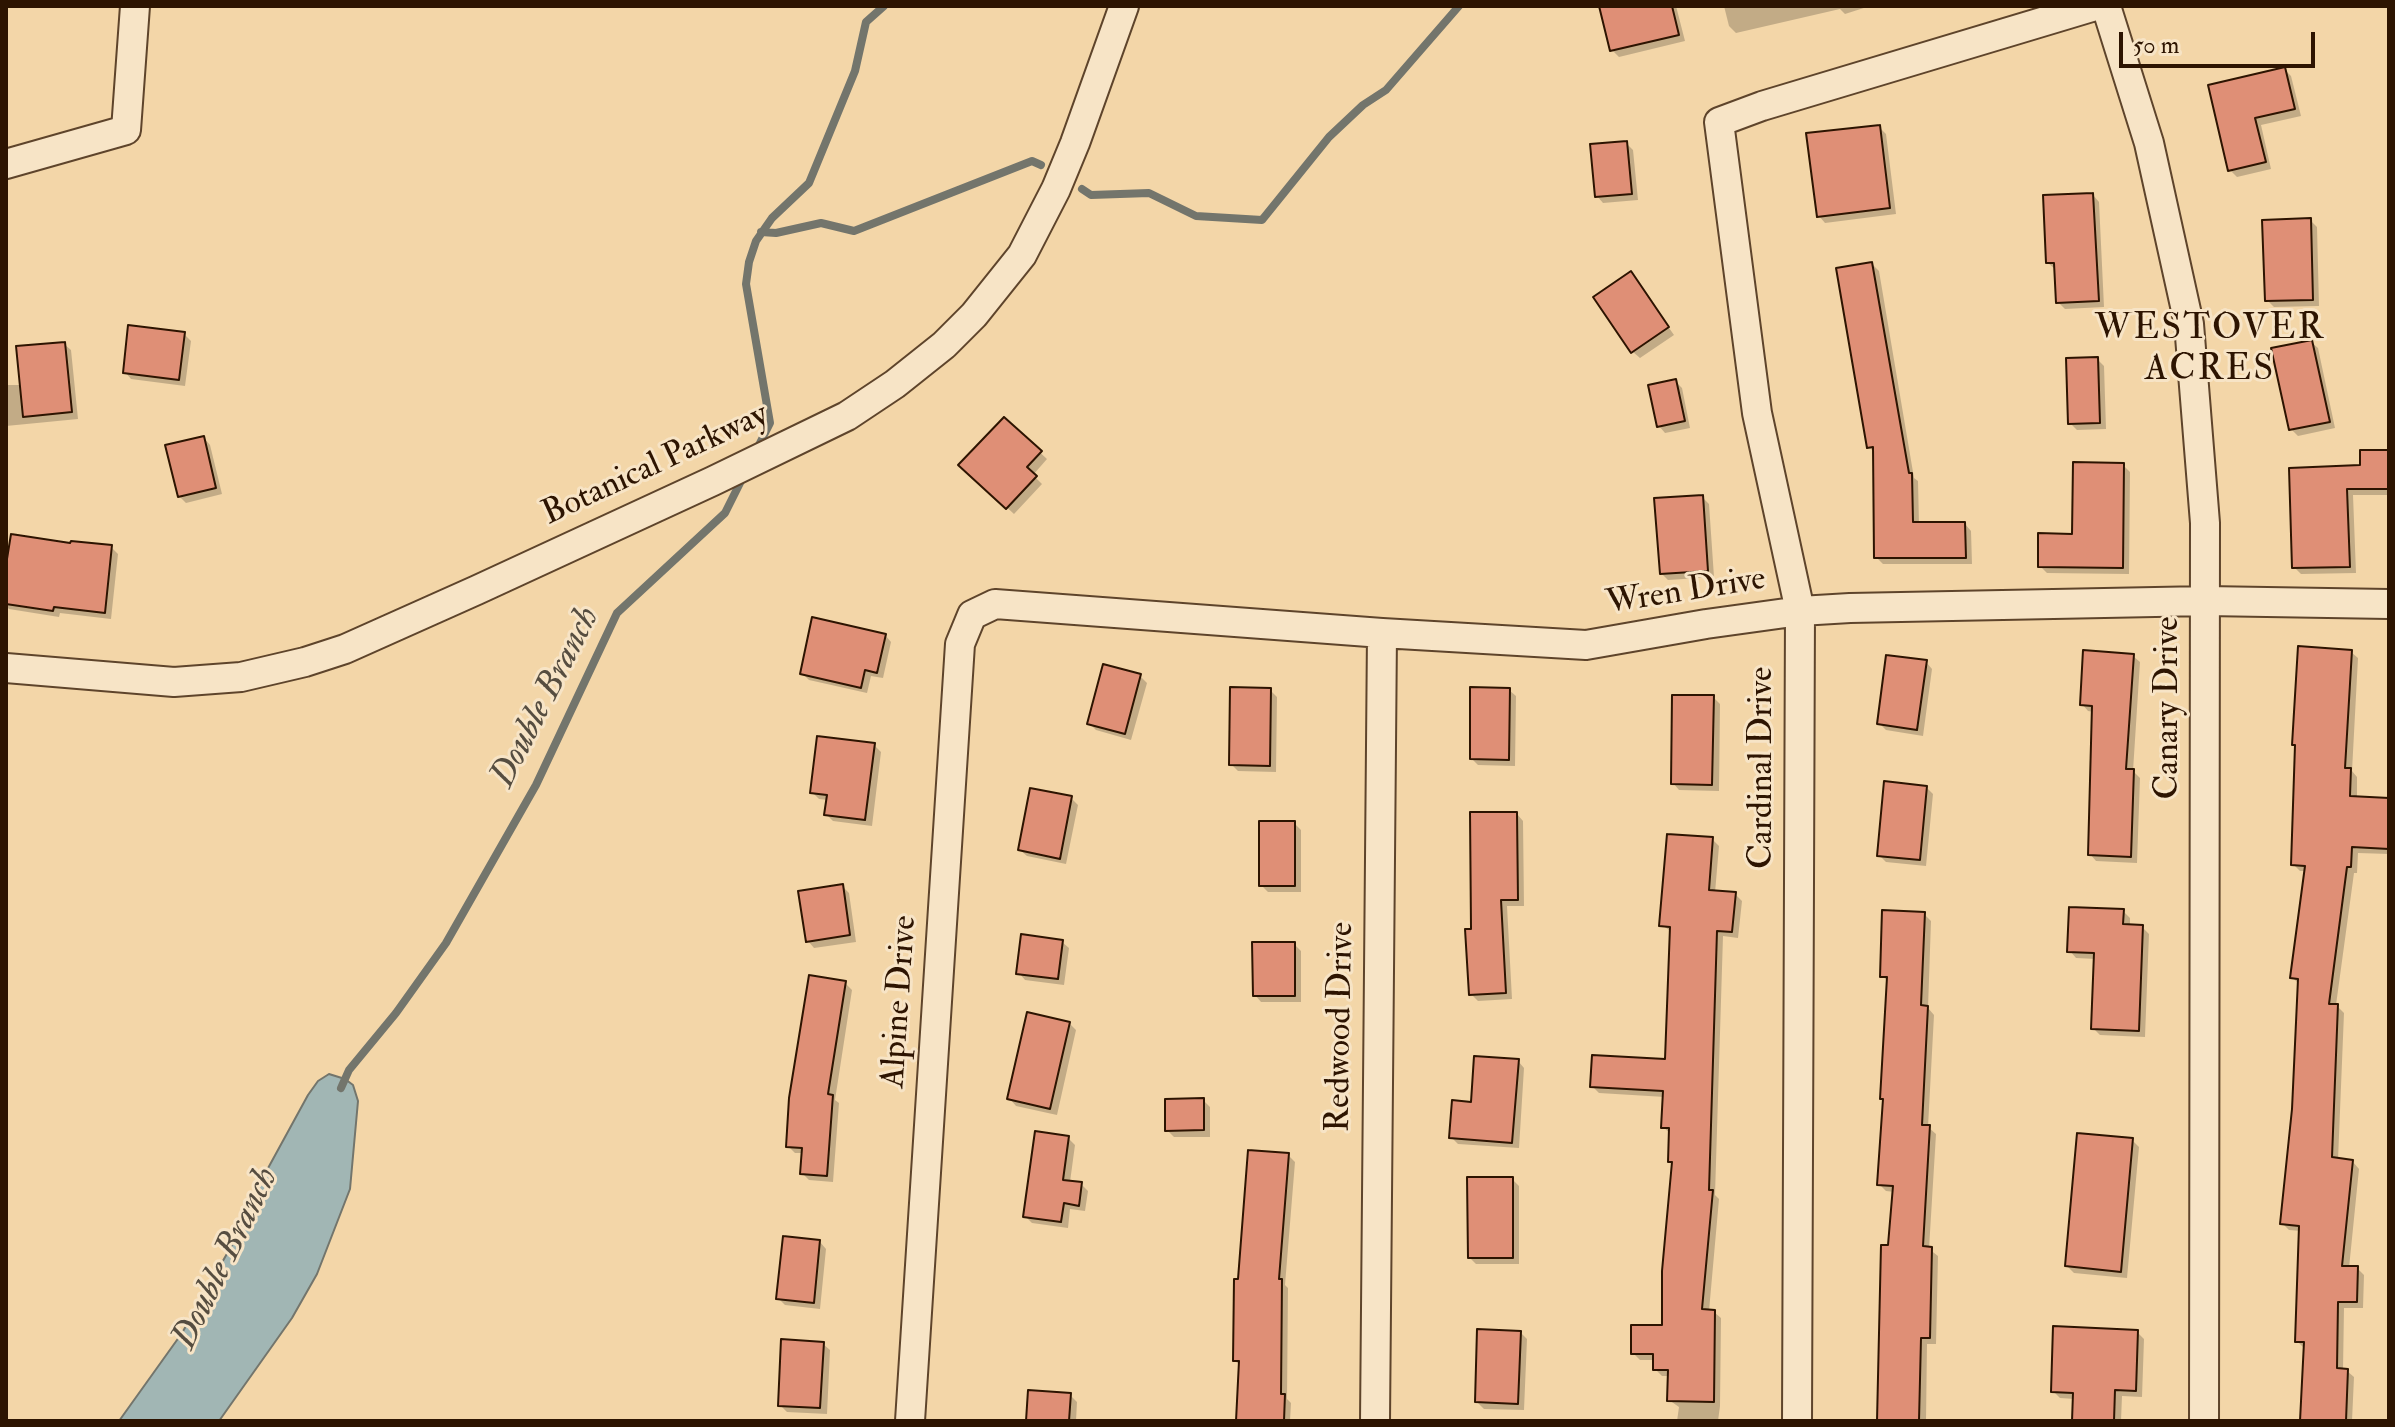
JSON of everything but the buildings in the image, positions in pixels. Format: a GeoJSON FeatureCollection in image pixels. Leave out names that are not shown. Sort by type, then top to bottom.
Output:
{"type":"FeatureCollection","features":[{"type":"Feature","properties":{"kind":"street"},"geometry":{"type":"LineString","coordinates":[[6,164],[126,130],[135,6]]}},
{"type":"Feature","properties":{"kind":"street","name":"Botanical Parkway"},"geometry":{"type":"LineString","coordinates":[[6,668],[174,682],[241,677],[283,668],[345,649],[713,481],[859,409],[920,365],[974,315],[1004,280],[1037,229],[1056,189],[1124,6]]}},
{"type":"Feature","properties":{"kind":"street","name":"Cardinal Drive"},"geometry":{"type":"LineString","coordinates":[[1797,1421],[1800,611],[1757,413],[1719,122],[1762,106],[2095,6]]}},
{"type":"Feature","properties":{"kind":"street","name":"Canary Drive"},"geometry":{"type":"LineString","coordinates":[[2106,6],[2149,143],[2189,324],[2205,523],[2204,1421]]}},
{"type":"Feature","properties":{"kind":"street","name":"Wren Drive"},"geometry":{"type":"LineString","coordinates":[[995,604],[1586,645],[1800,611],[2206,601],[2389,604]]}},
{"type":"Feature","properties":{"kind":"street","name":"Alpine Drive"},"geometry":{"type":"LineString","coordinates":[[910,1421],[960,644],[972,615],[995,604]]}},
{"type":"Feature","properties":{"kind":"street","name":"Redwood Drive"},"geometry":{"type":"LineString","coordinates":[[1375,1421],[1382,633]]}},
{"type":"Feature","properties":{"kind":"water"},"geometry":{"type":"Polygon","coordinates":[[[329,1074],[353,1085],[358,1101],[350,1189],[317,1274],[292,1318],[219,1421],[119,1421],[182,1333],[237,1236],[261,1181],[308,1095],[318,1081],[329,1074]]]}},
{"type":"Feature","properties":{"kind":"waterway","name":"Double Branch"},"geometry":{"type":"LineString","coordinates":[[756,451],[770,423],[746,284],[749,262],[756,241],[772,218],[809,183],[855,71],[866,22],[884,6]]}},
{"type":"Feature","properties":{"kind":"waterway"},"geometry":{"type":"LineString","coordinates":[[1082,189],[1091,195],[1149,193],[1196,216],[1262,220],[1329,137],[1363,105],[1386,90],[1459,6]]}},
{"type":"Feature","properties":{"kind":"waterway"},"geometry":{"type":"LineString","coordinates":[[761,232],[776,233],[821,223],[854,231],[1032,161],[1041,165]]}},
{"type":"Feature","properties":{"kind":"waterway","name":"Double Branch"},"geometry":{"type":"LineString","coordinates":[[341,1088],[349,1070],[396,1013],[446,943],[536,785],[617,613],[725,513],[743,477]]}},
{"type":"Feature","properties":{"kind":"district","name":"WESTOVER ACRES"},"geometry":{"type":"Point","coordinates":[2210,350]}}]}
